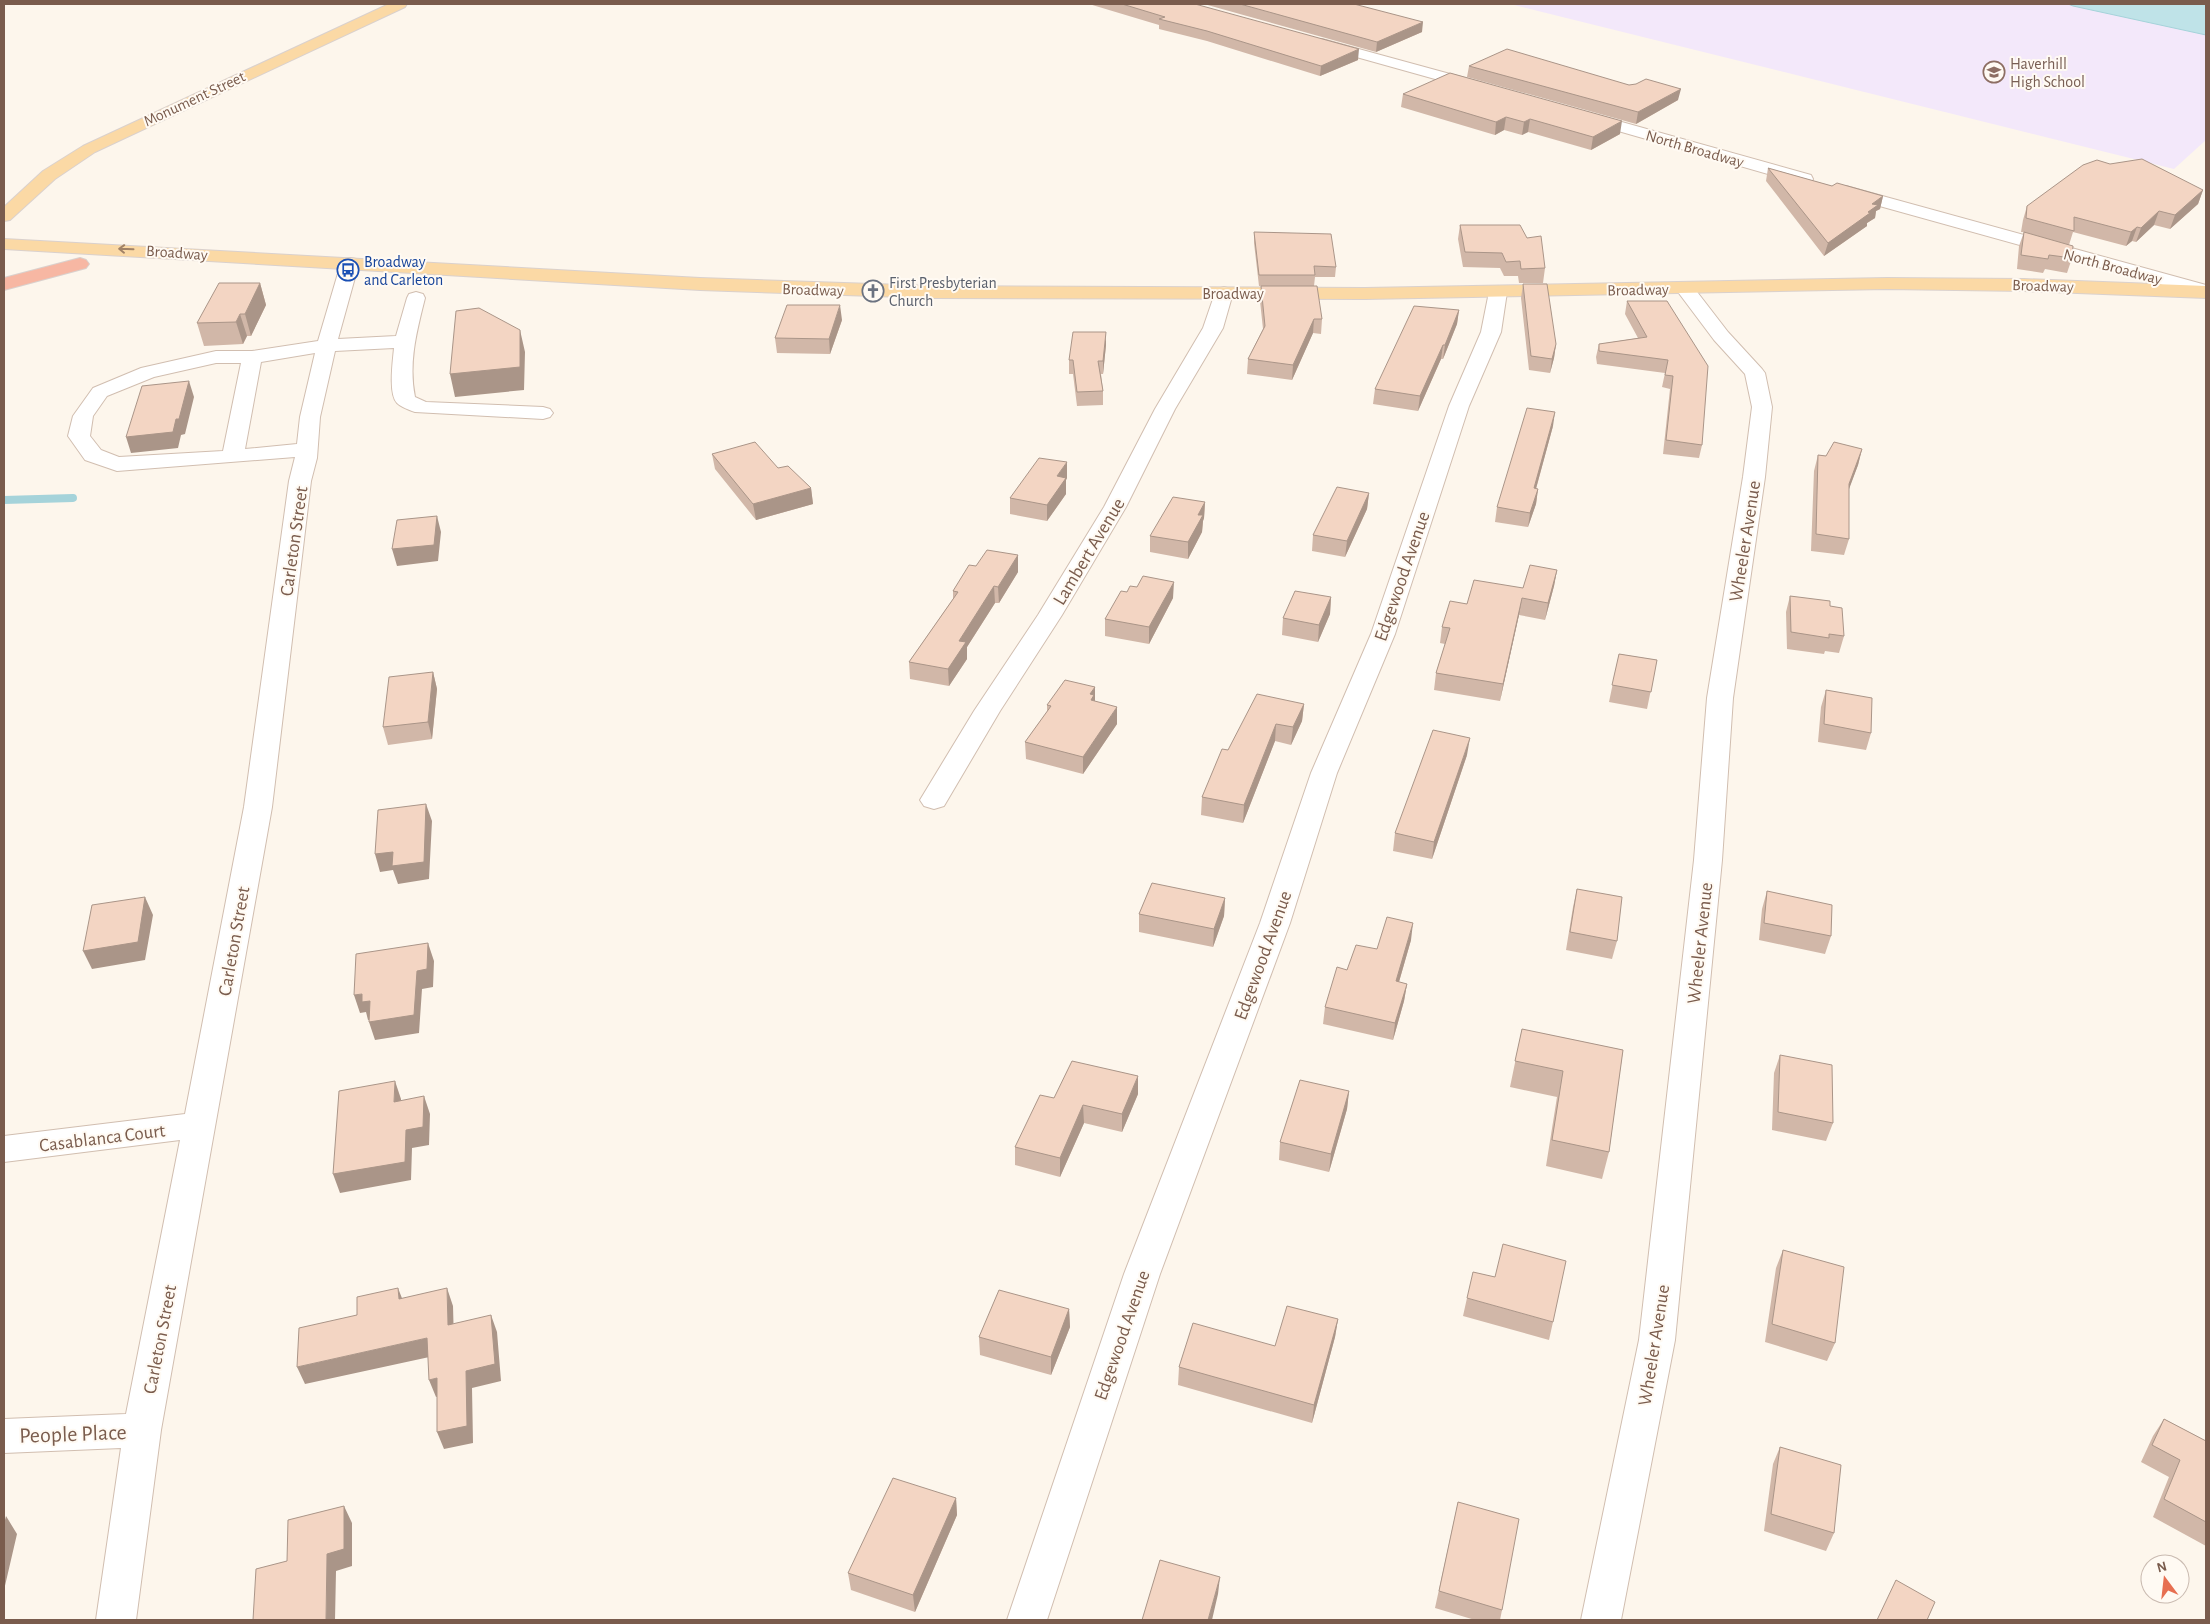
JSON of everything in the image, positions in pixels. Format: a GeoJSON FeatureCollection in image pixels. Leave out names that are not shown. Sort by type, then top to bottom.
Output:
{"type":"FeatureCollection","features":[{"type":"Feature","properties":{"kind":"highway"},"geometry":{"type":"LineString","coordinates":[[4,284],[80,264]]}},
{"type":"Feature","properties":{"kind":"main road","name":"Monument Street"},"geometry":{"type":"LineString","coordinates":[[4,216],[49,175],[89,149],[400,4]]}},
{"type":"Feature","properties":{"kind":"main road","name":"Broadway"},"geometry":{"type":"LineString","coordinates":[[4,244],[147,250],[678,285],[809,289],[1224,293],[1498,292],[1845,284],[2002,284],[2206,291]]}},
{"type":"Feature","properties":{"kind":"main road","name":"Broadway"},"geometry":{"type":"LineString","coordinates":[[4,262],[208,265],[350,263]]}},
{"type":"Feature","properties":{"kind":"street"},"geometry":{"type":"LineString","coordinates":[[1309,40],[1494,91]]}},
{"type":"Feature","properties":{"kind":"street","name":"North Broadway"},"geometry":{"type":"LineString","coordinates":[[1569,112],[2206,291]]}},
{"type":"Feature","properties":{"kind":"street","name":"Carleton Street"},"geometry":{"type":"LineString","coordinates":[[116,1620],[142,1430],[258,807],[300,482],[305,471],[306,438],[325,346],[350,263]]}},
{"type":"Feature","properties":{"kind":"street","name":"Wheeler Avenue"},"geometry":{"type":"LineString","coordinates":[[1601,1620],[1657,1340],[1708,860],[1720,698],[1754,478],[1762,406],[1755,373],[1721,336],[1684,288]]}},
{"type":"Feature","properties":{"kind":"street","name":"Edgewood Avenue"},"geometry":{"type":"LineString","coordinates":[[1027,1620],[1142,1274],[1275,923],[1324,773],[1383,634],[1459,406],[1490,332],[1498,292]]}},
{"type":"Feature","properties":{"kind":"street","name":"Lambert Avenue"},"geometry":{"type":"LineString","coordinates":[[934,800],[987,711],[1050,615],[1115,507],[1164,409],[1213,328],[1224,293]]}},
{"type":"Feature","properties":{"kind":"street"},"geometry":{"type":"LineString","coordinates":[[416,298],[404,341],[402,386],[405,400],[422,408],[544,413]]}},
{"type":"Feature","properties":{"kind":"street"},"geometry":{"type":"LineString","coordinates":[[306,450],[234,457],[118,464],[93,455],[78,436],[83,416],[100,392],[148,372],[216,357],[252,357],[325,346],[404,341]]}},
{"type":"Feature","properties":{"kind":"street"},"geometry":{"type":"LineString","coordinates":[[234,457],[252,357]]}},
{"type":"Feature","properties":{"kind":"street","name":"Casablanca Court"},"geometry":{"type":"LineString","coordinates":[[4,1149],[199,1125]]}},
{"type":"Feature","properties":{"kind":"street","name":"People Place"},"geometry":{"type":"LineString","coordinates":[[4,1436],[142,1430]]}},
{"type":"Feature","properties":{"kind":"shaded area","name":"Haverhill High School"},"geometry":{"type":"Polygon","coordinates":[[[1510,4],[2206,4],[2206,140],[2174,169],[1510,4]]]}},
{"type":"Feature","properties":{"kind":"water"},"geometry":{"type":"Polygon","coordinates":[[[2068,4],[2206,4],[2206,35],[2073,6],[2068,4]]]}},
{"type":"Feature","properties":{"kind":"building"},"geometry":{"type":"Polygon","coordinates":[[[1122,4],[1195,4],[1359,49],[1321,66],[1207,31],[1159,19],[1165,17],[1122,4]]]}},
{"type":"Feature","properties":{"kind":"building"},"geometry":{"type":"Polygon","coordinates":[[[1240,4],[1354,4],[1423,22],[1377,42],[1240,4]]]}},
{"type":"Feature","properties":{"kind":"building"},"geometry":{"type":"Polygon","coordinates":[[[1507,49],[1629,85],[1646,79],[1681,89],[1638,112],[1469,66],[1507,49]]]}},
{"type":"Feature","properties":{"kind":"building"},"geometry":{"type":"Polygon","coordinates":[[[1450,73],[1622,121],[1593,137],[1530,119],[1524,122],[1506,117],[1496,122],[1403,94],[1450,73]]]}},
{"type":"Feature","properties":{"kind":"building"},"geometry":{"type":"Polygon","coordinates":[[[2142,159],[2203,190],[2175,215],[2159,211],[2141,228],[2137,227],[2131,232],[2074,217],[2074,231],[2026,218],[2027,206],[2083,165],[2097,160],[2110,164],[2142,159]]]}},
{"type":"Feature","properties":{"kind":"building"},"geometry":{"type":"Polygon","coordinates":[[[1768,168],[1832,186],[1837,183],[1883,196],[1872,204],[1878,205],[1868,212],[1870,213],[1828,243],[1768,168]]]}},
{"type":"Feature","properties":{"kind":"building"},"geometry":{"type":"Polygon","coordinates":[[[1460,225],[1520,225],[1527,238],[1541,236],[1545,268],[1521,269],[1520,261],[1506,262],[1502,253],[1465,252],[1460,225]]]}},
{"type":"Feature","properties":{"kind":"building"},"geometry":{"type":"Polygon","coordinates":[[[1254,232],[1331,234],[1336,267],[1314,266],[1315,275],[1259,275],[1254,232]]]}},
{"type":"Feature","properties":{"kind":"building"},"geometry":{"type":"Polygon","coordinates":[[[2024,232],[2073,246],[2072,258],[2049,255],[2048,259],[2021,255],[2024,232]]]}},
{"type":"Feature","properties":{"kind":"building"},"geometry":{"type":"Polygon","coordinates":[[[219,283],[260,283],[245,314],[240,314],[236,322],[197,323],[219,283]]]}},
{"type":"Feature","properties":{"kind":"building"},"geometry":{"type":"Polygon","coordinates":[[[1523,284],[1547,284],[1556,344],[1552,359],[1531,356],[1523,284]]]}},
{"type":"Feature","properties":{"kind":"building"},"geometry":{"type":"Polygon","coordinates":[[[1261,286],[1317,286],[1322,319],[1314,319],[1293,365],[1248,359],[1265,326],[1261,286]]]}},
{"type":"Feature","properties":{"kind":"building"},"geometry":{"type":"Polygon","coordinates":[[[1627,301],[1667,301],[1708,366],[1702,445],[1666,440],[1673,376],[1665,375],[1668,360],[1599,351],[1599,344],[1647,337],[1627,301]]]}},
{"type":"Feature","properties":{"kind":"building"},"geometry":{"type":"Polygon","coordinates":[[[787,305],[840,305],[829,339],[775,338],[787,305]]]}},
{"type":"Feature","properties":{"kind":"building"},"geometry":{"type":"Polygon","coordinates":[[[1414,306],[1459,310],[1445,345],[1443,345],[1420,396],[1375,389],[1414,306]]]}},
{"type":"Feature","properties":{"kind":"building"},"geometry":{"type":"Polygon","coordinates":[[[479,308],[520,330],[520,367],[450,374],[456,311],[479,308]]]}},
{"type":"Feature","properties":{"kind":"building"},"geometry":{"type":"Polygon","coordinates":[[[1073,332],[1106,332],[1103,361],[1098,361],[1103,391],[1077,392],[1073,360],[1069,360],[1073,332]]]}},
{"type":"Feature","properties":{"kind":"building"},"geometry":{"type":"Polygon","coordinates":[[[189,381],[179,419],[176,419],[173,432],[126,437],[142,386],[189,381]]]}},
{"type":"Feature","properties":{"kind":"building"},"geometry":{"type":"Polygon","coordinates":[[[1527,408],[1555,412],[1534,488],[1538,489],[1530,513],[1497,507],[1527,408]]]}},
{"type":"Feature","properties":{"kind":"building"},"geometry":{"type":"Polygon","coordinates":[[[755,442],[778,468],[788,466],[811,488],[753,504],[712,454],[755,442]]]}},
{"type":"Feature","properties":{"kind":"building"},"geometry":{"type":"Polygon","coordinates":[[[1834,442],[1862,449],[1849,484],[1849,539],[1816,534],[1818,455],[1826,456],[1834,442]]]}},
{"type":"Feature","properties":{"kind":"building"},"geometry":{"type":"Polygon","coordinates":[[[1039,458],[1067,462],[1057,476],[1066,478],[1047,505],[1010,498],[1039,458]]]}},
{"type":"Feature","properties":{"kind":"building"},"geometry":{"type":"Polygon","coordinates":[[[1337,487],[1369,493],[1347,541],[1313,535],[1337,487]]]}},
{"type":"Feature","properties":{"kind":"building"},"geometry":{"type":"Polygon","coordinates":[[[1173,497],[1205,502],[1198,515],[1203,515],[1188,542],[1150,536],[1173,497]]]}},
{"type":"Feature","properties":{"kind":"building"},"geometry":{"type":"Polygon","coordinates":[[[437,516],[434,545],[392,549],[397,520],[437,516]]]}},
{"type":"Feature","properties":{"kind":"building"},"geometry":{"type":"Polygon","coordinates":[[[987,550],[1018,555],[998,587],[994,586],[959,641],[966,642],[948,669],[909,662],[958,592],[953,591],[969,565],[976,566],[987,550]]]}},
{"type":"Feature","properties":{"kind":"building"},"geometry":{"type":"Polygon","coordinates":[[[1530,565],[1557,570],[1548,603],[1522,598],[1503,684],[1436,673],[1450,628],[1442,627],[1450,601],[1467,604],[1474,580],[1523,588],[1530,565]]]}},
{"type":"Feature","properties":{"kind":"building"},"geometry":{"type":"Polygon","coordinates":[[[1143,576],[1174,582],[1149,627],[1105,619],[1121,591],[1127,592],[1130,586],[1137,587],[1143,576]]]}},
{"type":"Feature","properties":{"kind":"building"},"geometry":{"type":"Polygon","coordinates":[[[1295,591],[1331,597],[1319,625],[1283,618],[1295,591]]]}},
{"type":"Feature","properties":{"kind":"building"},"geometry":{"type":"Polygon","coordinates":[[[1790,596],[1830,601],[1830,606],[1842,608],[1844,636],[1829,634],[1829,638],[1791,632],[1790,596]]]}},
{"type":"Feature","properties":{"kind":"building"},"geometry":{"type":"Polygon","coordinates":[[[1619,654],[1657,660],[1651,692],[1612,685],[1619,654]]]}},
{"type":"Feature","properties":{"kind":"building"},"geometry":{"type":"Polygon","coordinates":[[[433,672],[428,722],[383,727],[389,677],[433,672]]]}},
{"type":"Feature","properties":{"kind":"building"},"geometry":{"type":"Polygon","coordinates":[[[1065,680],[1095,687],[1090,694],[1094,695],[1091,700],[1117,707],[1083,757],[1025,742],[1051,706],[1047,705],[1065,680]]]}},
{"type":"Feature","properties":{"kind":"building"},"geometry":{"type":"Polygon","coordinates":[[[1826,690],[1872,698],[1871,733],[1824,724],[1826,690]]]}},
{"type":"Feature","properties":{"kind":"building"},"geometry":{"type":"Polygon","coordinates":[[[1257,694],[1304,704],[1293,727],[1276,724],[1244,805],[1202,797],[1222,749],[1228,750],[1257,694]]]}},
{"type":"Feature","properties":{"kind":"building"},"geometry":{"type":"Polygon","coordinates":[[[1433,730],[1470,738],[1434,842],[1395,833],[1433,730]]]}},
{"type":"Feature","properties":{"kind":"building"},"geometry":{"type":"Polygon","coordinates":[[[426,804],[424,862],[392,866],[393,852],[375,854],[378,810],[426,804]]]}},
{"type":"Feature","properties":{"kind":"building"},"geometry":{"type":"Polygon","coordinates":[[[1152,883],[1225,898],[1214,929],[1139,914],[1152,883]]]}},
{"type":"Feature","properties":{"kind":"building"},"geometry":{"type":"Polygon","coordinates":[[[1577,889],[1622,897],[1617,941],[1570,932],[1577,889]]]}},
{"type":"Feature","properties":{"kind":"building"},"geometry":{"type":"Polygon","coordinates":[[[1767,891],[1832,905],[1831,936],[1764,923],[1767,891]]]}},
{"type":"Feature","properties":{"kind":"building"},"geometry":{"type":"Polygon","coordinates":[[[145,897],[138,942],[83,951],[92,905],[145,897]]]}},
{"type":"Feature","properties":{"kind":"building"},"geometry":{"type":"Polygon","coordinates":[[[1387,917],[1413,923],[1396,981],[1407,984],[1395,1023],[1325,1007],[1337,967],[1347,970],[1356,945],[1377,949],[1387,917]]]}},
{"type":"Feature","properties":{"kind":"building"},"geometry":{"type":"Polygon","coordinates":[[[428,943],[427,969],[417,971],[414,1015],[369,1022],[370,1001],[362,1002],[362,994],[354,995],[356,954],[428,943]]]}},
{"type":"Feature","properties":{"kind":"building"},"geometry":{"type":"Polygon","coordinates":[[[1522,1029],[1623,1050],[1609,1152],[1552,1140],[1563,1071],[1515,1061],[1522,1029]]]}},
{"type":"Feature","properties":{"kind":"building"},"geometry":{"type":"Polygon","coordinates":[[[1780,1055],[1832,1065],[1833,1123],[1778,1112],[1780,1055]]]}},
{"type":"Feature","properties":{"kind":"building"},"geometry":{"type":"Polygon","coordinates":[[[1072,1061],[1138,1076],[1122,1114],[1083,1105],[1060,1158],[1015,1147],[1040,1095],[1054,1098],[1072,1061]]]}},
{"type":"Feature","properties":{"kind":"building"},"geometry":{"type":"Polygon","coordinates":[[[1300,1080],[1349,1091],[1331,1154],[1280,1142],[1300,1080]]]}},
{"type":"Feature","properties":{"kind":"building"},"geometry":{"type":"Polygon","coordinates":[[[395,1081],[394,1102],[424,1096],[423,1127],[406,1130],[405,1162],[333,1174],[339,1091],[395,1081]]]}},
{"type":"Feature","properties":{"kind":"building"},"geometry":{"type":"Polygon","coordinates":[[[1503,1244],[1566,1261],[1553,1322],[1467,1298],[1473,1272],[1495,1277],[1503,1244]]]}},
{"type":"Feature","properties":{"kind":"building"},"geometry":{"type":"Polygon","coordinates":[[[1783,1250],[1844,1267],[1835,1343],[1772,1324],[1783,1250]]]}},
{"type":"Feature","properties":{"kind":"building"},"geometry":{"type":"Polygon","coordinates":[[[398,1288],[399,1299],[447,1288],[448,1325],[491,1315],[495,1364],[466,1371],[467,1426],[437,1432],[437,1378],[429,1380],[427,1338],[297,1367],[299,1328],[357,1315],[357,1297],[398,1288]]]}},
{"type":"Feature","properties":{"kind":"building"},"geometry":{"type":"Polygon","coordinates":[[[999,1290],[1069,1309],[1051,1357],[979,1337],[999,1290]]]}},
{"type":"Feature","properties":{"kind":"building"},"geometry":{"type":"Polygon","coordinates":[[[1287,1306],[1338,1319],[1314,1405],[1179,1367],[1193,1323],[1275,1346],[1287,1306]]]}},
{"type":"Feature","properties":{"kind":"building"},"geometry":{"type":"Polygon","coordinates":[[[2164,1419],[2206,1441],[2206,1522],[2164,1499],[2180,1460],[2152,1445],[2164,1419]]]}},
{"type":"Feature","properties":{"kind":"building"},"geometry":{"type":"Polygon","coordinates":[[[1780,1447],[1841,1465],[1834,1533],[1771,1514],[1780,1447]]]}},
{"type":"Feature","properties":{"kind":"building"},"geometry":{"type":"Polygon","coordinates":[[[893,1478],[956,1498],[913,1595],[848,1573],[893,1478]]]}},
{"type":"Feature","properties":{"kind":"building"},"geometry":{"type":"Polygon","coordinates":[[[1458,1502],[1519,1519],[1502,1610],[1439,1591],[1458,1502]]]}},
{"type":"Feature","properties":{"kind":"building"},"geometry":{"type":"Polygon","coordinates":[[[344,1506],[344,1549],[327,1554],[326,1620],[253,1620],[256,1569],[287,1561],[288,1520],[344,1506]]]}},
{"type":"Feature","properties":{"kind":"building"},"geometry":{"type":"Polygon","coordinates":[[[1160,1560],[1220,1577],[1208,1620],[1142,1620],[1160,1560]]]}},
{"type":"Feature","properties":{"kind":"building"},"geometry":{"type":"Polygon","coordinates":[[[1896,1580],[1935,1602],[1927,1620],[1877,1620],[1896,1580]]]}},
{"type":"Feature","properties":{"kind":"waterway"},"geometry":{"type":"LineString","coordinates":[[4,500],[73,498]]}},
{"type":"Feature","properties":{"kind":"place","name":"Haverhill High School"},"geometry":{"type":"Point","coordinates":[1994,72]}},
{"type":"Feature","properties":{"kind":"place","name":"Broadway and Carleton"},"geometry":{"type":"Point","coordinates":[348,270]}},
{"type":"Feature","properties":{"kind":"place","name":"First Presbyterian Church"},"geometry":{"type":"Point","coordinates":[873,291]}}]}
